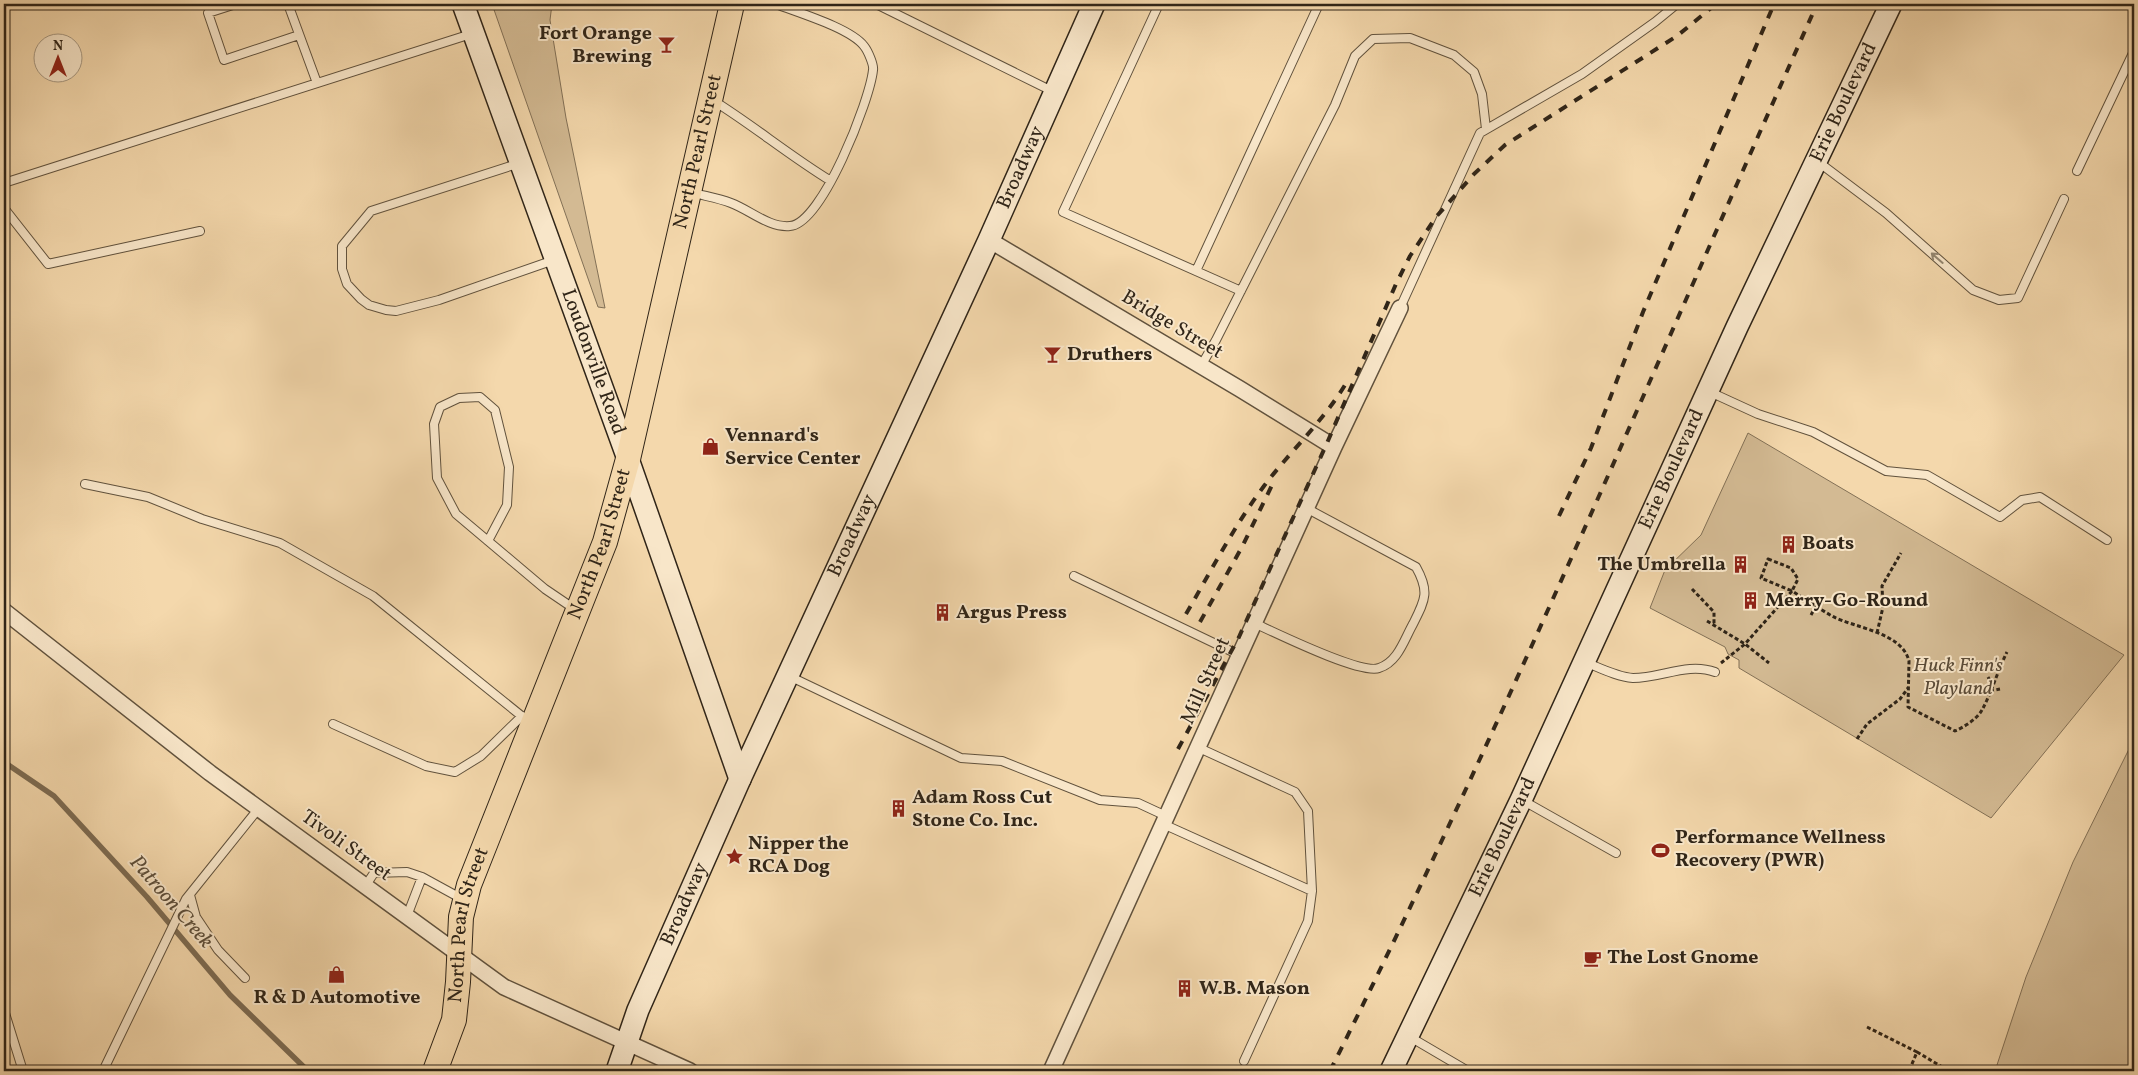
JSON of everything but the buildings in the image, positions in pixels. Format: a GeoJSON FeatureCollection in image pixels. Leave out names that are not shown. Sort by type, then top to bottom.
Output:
{"type":"FeatureCollection","features":[{"type":"Feature","properties":{"kind":"main road","name":"North Pearl Street"},"geometry":{"type":"LineString","coordinates":[[435,1071],[454,1020],[461,917],[469,886],[527,721],[578,611],[605,542],[628,459],[732,4]]}},
{"type":"Feature","properties":{"kind":"street","name":"Loudonville Road"},"geometry":{"type":"LineString","coordinates":[[463,4],[628,459],[740,779]]}},
{"type":"Feature","properties":{"kind":"street","name":"Broadway"},"geometry":{"type":"LineString","coordinates":[[617,1071],[638,1010],[740,779],[989,240],[1094,4]]}},
{"type":"Feature","properties":{"kind":"street","name":"Erie Boulevard"},"geometry":{"type":"LineString","coordinates":[[1391,1071],[1521,800],[1708,391],[1891,4]]}},
{"type":"Feature","properties":{"kind":"street","name":"Bridge Street"},"geometry":{"type":"LineString","coordinates":[[989,240],[1334,447]]}},
{"type":"Feature","properties":{"kind":"street","name":"Mill Street"},"geometry":{"type":"LineString","coordinates":[[1051,1071],[1306,508],[1400,308]]}},
{"type":"Feature","properties":{"kind":"street","name":"Tivoli Street"},"geometry":{"type":"LineString","coordinates":[[4,611],[210,773],[504,987],[540,1005],[626,1041],[690,1071]]}},
{"type":"Feature","properties":{"kind":"lane"},"geometry":{"type":"LineString","coordinates":[[236,4],[208,13],[224,60],[299,35]]}},
{"type":"Feature","properties":{"kind":"lane"},"geometry":{"type":"LineString","coordinates":[[288,4],[317,83]]}},
{"type":"Feature","properties":{"kind":"lane"},"geometry":{"type":"LineString","coordinates":[[688,192],[731,203],[775,224],[791,226],[802,221],[820,202],[831,181],[858,120],[874,68],[864,46],[847,32],[776,4]]}},
{"type":"Feature","properties":{"kind":"lane"},"geometry":{"type":"LineString","coordinates":[[876,4],[1054,92]]}},
{"type":"Feature","properties":{"kind":"lane"},"geometry":{"type":"LineString","coordinates":[[1159,4],[1063,212],[1241,291]]}},
{"type":"Feature","properties":{"kind":"lane"},"geometry":{"type":"LineString","coordinates":[[1196,271],[1319,4]]}},
{"type":"Feature","properties":{"kind":"lane"},"geometry":{"type":"LineString","coordinates":[[1400,308],[1480,133],[1582,74],[1677,4]]}},
{"type":"Feature","properties":{"kind":"lane"},"geometry":{"type":"LineString","coordinates":[[4,182],[473,34]]}},
{"type":"Feature","properties":{"kind":"lane"},"geometry":{"type":"LineString","coordinates":[[1201,366],[1336,105],[1355,56],[1373,39],[1410,38],[1454,55],[1474,72],[1482,94],[1486,129]]}},
{"type":"Feature","properties":{"kind":"lane"},"geometry":{"type":"LineString","coordinates":[[2076,171],[2134,51]]}},
{"type":"Feature","properties":{"kind":"lane"},"geometry":{"type":"LineString","coordinates":[[710,99],[745,120],[793,158],[831,181]]}},
{"type":"Feature","properties":{"kind":"lane"},"geometry":{"type":"LineString","coordinates":[[1817,161],[1886,213],[1973,290],[1999,300],[2018,298],[2064,199]]}},
{"type":"Feature","properties":{"kind":"lane"},"geometry":{"type":"LineString","coordinates":[[520,163],[371,211],[342,246],[342,269],[347,284],[360,299],[369,304],[386,310],[396,311],[439,300],[555,260]]}},
{"type":"Feature","properties":{"kind":"lane"},"geometry":{"type":"LineString","coordinates":[[4,208],[48,264],[200,231]]}},
{"type":"Feature","properties":{"kind":"lane"},"geometry":{"type":"LineString","coordinates":[[1708,391],[1758,414],[1813,432],[1886,470],[1927,475],[2000,517],[2022,500],[2040,497],[2107,540]]}},
{"type":"Feature","properties":{"kind":"lane"},"geometry":{"type":"LineString","coordinates":[[488,541],[507,505],[508,467],[495,410],[480,397],[459,398],[440,407],[434,424],[437,478],[456,514],[488,541],[545,589],[578,611]]}},
{"type":"Feature","properties":{"kind":"lane"},"geometry":{"type":"LineString","coordinates":[[85,484],[148,497],[202,519],[280,543],[373,596],[527,721],[482,756],[455,772],[426,766],[334,724]]}},
{"type":"Feature","properties":{"kind":"lane"},"geometry":{"type":"LineString","coordinates":[[1254,623],[1357,667],[1378,669],[1395,658],[1424,603],[1425,583],[1416,567],[1306,508]]}},
{"type":"Feature","properties":{"kind":"lane"},"geometry":{"type":"LineString","coordinates":[[1074,576],[1239,655]]}},
{"type":"Feature","properties":{"kind":"lane"},"geometry":{"type":"LineString","coordinates":[[1585,662],[1634,678],[1658,676],[1694,669],[1706,669],[1715,672]]}},
{"type":"Feature","properties":{"kind":"lane"},"geometry":{"type":"LineString","coordinates":[[788,676],[961,758],[1002,760],[1100,800],[1138,803],[1164,820],[1312,891]]}},
{"type":"Feature","properties":{"kind":"lane"},"geometry":{"type":"LineString","coordinates":[[1198,747],[1295,792],[1308,811],[1312,891],[1308,921],[1244,1062]]}},
{"type":"Feature","properties":{"kind":"lane"},"geometry":{"type":"LineString","coordinates":[[1521,800],[1616,853]]}},
{"type":"Feature","properties":{"kind":"lane"},"geometry":{"type":"LineString","coordinates":[[103,1071],[188,897],[258,808]]}},
{"type":"Feature","properties":{"kind":"lane"},"geometry":{"type":"LineString","coordinates":[[366,886],[374,873],[406,872],[465,900]]}},
{"type":"Feature","properties":{"kind":"lane"},"geometry":{"type":"LineString","coordinates":[[407,916],[422,878]]}},
{"type":"Feature","properties":{"kind":"lane"},"geometry":{"type":"LineString","coordinates":[[188,897],[196,917],[218,950],[245,978]]}},
{"type":"Feature","properties":{"kind":"lane"},"geometry":{"type":"LineString","coordinates":[[4,1010],[23,1071]]}},
{"type":"Feature","properties":{"kind":"lane"},"geometry":{"type":"LineString","coordinates":[[1408,1036],[1468,1071]]}},
{"type":"Feature","properties":{"kind":"path"},"geometry":{"type":"LineString","coordinates":[[1877,633],[1883,607],[1882,586],[1901,553]]}},
{"type":"Feature","properties":{"kind":"path"},"geometry":{"type":"LineString","coordinates":[[1732,656],[1792,591],[1798,579],[1791,568],[1768,559],[1761,578],[1792,591],[1833,616],[1877,633],[1897,644],[1907,655],[1908,707],[1955,731],[1982,711],[2007,652]]}},
{"type":"Feature","properties":{"kind":"path"},"geometry":{"type":"LineString","coordinates":[[1692,589],[1714,612],[1714,626]]}},
{"type":"Feature","properties":{"kind":"path"},"geometry":{"type":"LineString","coordinates":[[1811,615],[1816,606]]}},
{"type":"Feature","properties":{"kind":"path"},"geometry":{"type":"LineString","coordinates":[[1707,621],[1745,644],[1769,663]]}},
{"type":"Feature","properties":{"kind":"path"},"geometry":{"type":"LineString","coordinates":[[1988,677],[1992,685]]}},
{"type":"Feature","properties":{"kind":"path"},"geometry":{"type":"LineString","coordinates":[[1858,739],[1867,724],[1900,699],[1908,687]]}},
{"type":"Feature","properties":{"kind":"path"},"geometry":{"type":"LineString","coordinates":[[1990,690],[2000,689]]}},
{"type":"Feature","properties":{"kind":"path"},"geometry":{"type":"LineString","coordinates":[[1868,1027],[1949,1071]]}},
{"type":"Feature","properties":{"kind":"path"},"geometry":{"type":"LineString","coordinates":[[1909,1071],[1917,1052]]}},
{"type":"Feature","properties":{"kind":"green space"},"geometry":{"type":"Polygon","coordinates":[[[492,4],[552,4],[550,20],[566,118],[605,308],[598,307],[492,4]]]}},
{"type":"Feature","properties":{"kind":"green space","name":"Huck Finn's Playland"},"geometry":{"type":"Polygon","coordinates":[[[1748,433],[2124,655],[1991,818],[1739,668],[1739,660],[1728,654],[1725,647],[1650,608],[1665,570],[1701,535],[1748,433]]]}},
{"type":"Feature","properties":{"kind":"green space"},"geometry":{"type":"Polygon","coordinates":[[[2134,739],[2134,1071],[1995,1071],[2026,977],[2073,862],[2134,739]]]}},
{"type":"Feature","properties":{"kind":"waterway","name":"Patroon Creek"},"geometry":{"type":"LineString","coordinates":[[4,762],[54,796],[147,897],[230,995],[308,1071]]}},
{"type":"Feature","properties":{"kind":"railway"},"geometry":{"type":"LineString","coordinates":[[1178,749],[1239,637],[1327,443],[1396,284],[1410,256],[1436,217],[1474,174],[1505,145],[1677,36],[1716,4]]}},
{"type":"Feature","properties":{"kind":"railway"},"geometry":{"type":"LineString","coordinates":[[1559,516],[1591,448],[1643,312],[1774,4]]}},
{"type":"Feature","properties":{"kind":"railway"},"geometry":{"type":"LineString","coordinates":[[1330,1071],[1395,940],[1519,674],[1817,4]]}},
{"type":"Feature","properties":{"kind":"railway"},"geometry":{"type":"LineString","coordinates":[[1186,614],[1253,501],[1330,407],[1349,378]]}},
{"type":"Feature","properties":{"kind":"railway"},"geometry":{"type":"LineString","coordinates":[[1200,622],[1242,547],[1275,479]]}},
{"type":"Feature","properties":{"kind":"place","name":"Fort Orange Brewing"},"geometry":{"type":"Point","coordinates":[666,45]}},
{"type":"Feature","properties":{"kind":"place","name":"Druthers"},"geometry":{"type":"Point","coordinates":[1053,355]}},
{"type":"Feature","properties":{"kind":"place","name":"Vennard's Service Center"},"geometry":{"type":"Point","coordinates":[711,447]}},
{"type":"Feature","properties":{"kind":"place","name":"Boats"},"geometry":{"type":"Point","coordinates":[1788,544]}},
{"type":"Feature","properties":{"kind":"place","name":"The Umbrella"},"geometry":{"type":"Point","coordinates":[1740,565]}},
{"type":"Feature","properties":{"kind":"place","name":"Merry-Go-Round"},"geometry":{"type":"Point","coordinates":[1751,601]}},
{"type":"Feature","properties":{"kind":"place","name":"Argus Press"},"geometry":{"type":"Point","coordinates":[942,613]}},
{"type":"Feature","properties":{"kind":"place","name":"Adam Ross Cut Stone Co. Inc."},"geometry":{"type":"Point","coordinates":[898,809]}},
{"type":"Feature","properties":{"kind":"place","name":"Performance Wellness Recovery (PWR)"},"geometry":{"type":"Point","coordinates":[1661,850]}},
{"type":"Feature","properties":{"kind":"place","name":"Nipper the RCA Dog"},"geometry":{"type":"Point","coordinates":[734,856]}},
{"type":"Feature","properties":{"kind":"place","name":"The Lost Gnome"},"geometry":{"type":"Point","coordinates":[1593,958]}},
{"type":"Feature","properties":{"kind":"place","name":"R & D Automotive"},"geometry":{"type":"Point","coordinates":[337,974]}},
{"type":"Feature","properties":{"kind":"place","name":"W.B. Mason"},"geometry":{"type":"Point","coordinates":[1185,989]}}]}
